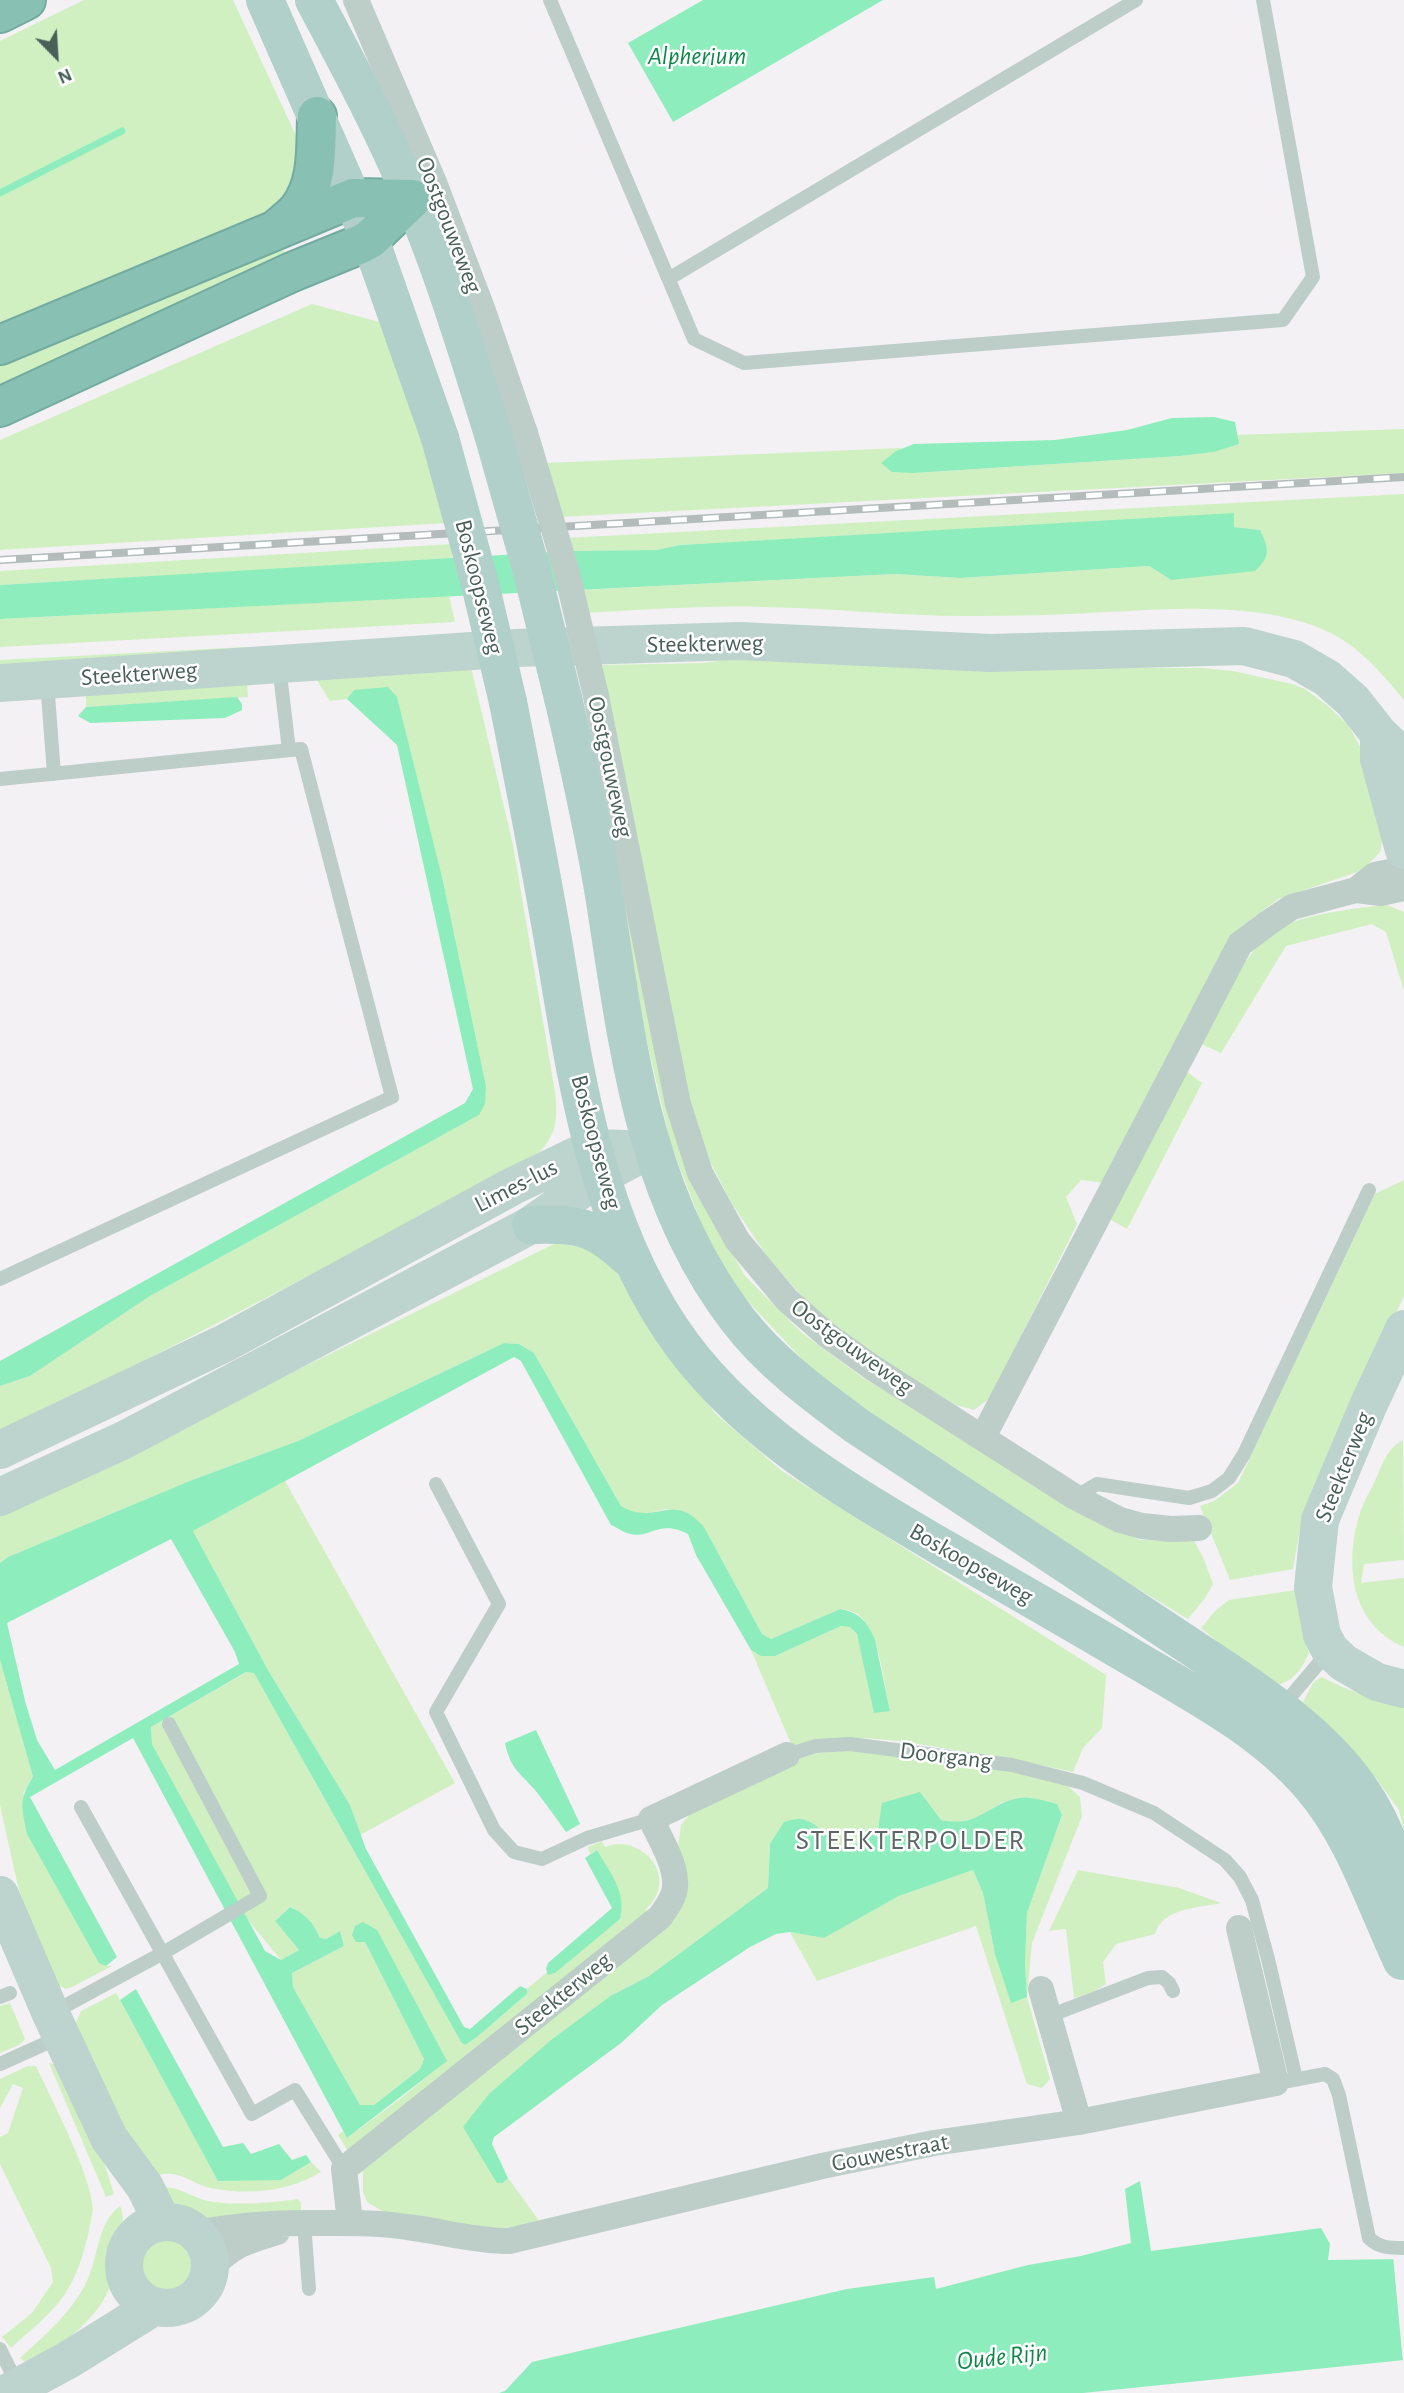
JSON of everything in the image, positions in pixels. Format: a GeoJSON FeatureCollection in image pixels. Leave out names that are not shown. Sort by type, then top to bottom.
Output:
{"type":"FeatureCollection","features":[{"type":"Feature","properties":{"kind":"highway"},"geometry":{"type":"LineString","coordinates":[[0,13],[26,0]]}},
{"type":"Feature","properties":{"kind":"highway"},"geometry":{"type":"LineString","coordinates":[[273,232],[298,211],[309,192],[315,167],[317,116]]}},
{"type":"Feature","properties":{"kind":"highway"},"geometry":{"type":"LineString","coordinates":[[0,345],[353,198],[412,199]]}},
{"type":"Feature","properties":{"kind":"highway"},"geometry":{"type":"LineString","coordinates":[[0,407],[292,272],[370,239],[412,199]]}},
{"type":"Feature","properties":{"kind":"main road","name":"Boskoopseweg"},"geometry":{"type":"LineString","coordinates":[[314,0],[391,152],[509,433],[532,572],[580,697],[584,789],[633,1072],[651,1149],[669,1200],[697,1257],[718,1291],[756,1340],[815,1395],[1269,1722],[1296,1769],[1322,1799],[1355,1854],[1403,1974]]}},
{"type":"Feature","properties":{"kind":"main road","name":"Boskoopseweg"},"geometry":{"type":"LineString","coordinates":[[266,4],[370,239],[440,438],[480,584],[508,702],[535,834],[583,1110],[596,1162],[633,1262],[672,1330],[731,1401],[784,1447],[894,1519],[1200,1696],[1269,1722],[1335,1756],[1359,1786],[1390,1846],[1397,1866],[1404,1905]]}},
{"type":"Feature","properties":{"kind":"main road","name":"Steekterweg"},"geometry":{"type":"LineString","coordinates":[[0,683],[516,648],[739,641],[990,653],[1244,646],[1294,659],[1327,678],[1353,701],[1379,734],[1399,753],[1404,766]]}},
{"type":"Feature","properties":{"kind":"main road"},"geometry":{"type":"LineString","coordinates":[[1379,734],[1379,759],[1404,850]]}},
{"type":"Feature","properties":{"kind":"main road","name":"Limes-lus"},"geometry":{"type":"LineString","coordinates":[[0,1450],[225,1343],[513,1186],[651,1149]]}},
{"type":"Feature","properties":{"kind":"main road","name":"Limes-lus"},"geometry":{"type":"LineString","coordinates":[[3,1497],[124,1440],[531,1225],[596,1162]]}},
{"type":"Feature","properties":{"kind":"main road"},"geometry":{"type":"LineString","coordinates":[[531,1225],[563,1224],[585,1227],[608,1239],[633,1262]]}},
{"type":"Feature","properties":{"kind":"main road","name":"Steekterweg"},"geometry":{"type":"LineString","coordinates":[[1330,1650],[1322,1635],[1313,1587],[1320,1520],[1404,1329]]}},
{"type":"Feature","properties":{"kind":"main road"},"geometry":{"type":"LineString","coordinates":[[1330,1650],[1344,1663],[1377,1682],[1404,1689]]}},
{"type":"Feature","properties":{"kind":"main road"},"geometry":{"type":"LineString","coordinates":[[0,1895],[56,2025],[109,2137],[145,2187],[165,2229],[205,2244],[210,2269],[200,2292],[191,2301],[167,2308],[141,2295],[124,2273],[126,2251],[165,2229]]}},
{"type":"Feature","properties":{"kind":"main road","name":"Boskoopseweg"},"geometry":{"type":"LineString","coordinates":[[1403,1974],[1404,1923]]}},
{"type":"Feature","properties":{"kind":"main road"},"geometry":{"type":"LineString","coordinates":[[13,2390],[68,2360],[141,2295]]}},
{"type":"Feature","properties":{"kind":"street","name":"Oostgouweweg"},"geometry":{"type":"LineString","coordinates":[[356,0],[433,180],[483,311],[509,433]]}},
{"type":"Feature","properties":{"kind":"street","name":"Oostgouweweg"},"geometry":{"type":"LineString","coordinates":[[580,697],[678,1104],[700,1173],[737,1240],[762,1272],[806,1318],[873,1368],[1075,1497],[1120,1520],[1171,1529],[1199,1528]]}},
{"type":"Feature","properties":{"kind":"street"},"geometry":{"type":"LineString","coordinates":[[1356,890],[1375,875],[1404,869]]}},
{"type":"Feature","properties":{"kind":"street"},"geometry":{"type":"LineString","coordinates":[[983,1437],[1240,944],[1292,907],[1356,890],[1381,893],[1404,888]]}},
{"type":"Feature","properties":{"kind":"street"},"geometry":{"type":"LineString","coordinates":[[652,1819],[787,1755]]}},
{"type":"Feature","properties":{"kind":"street","name":"Steekterweg"},"geometry":{"type":"LineString","coordinates":[[344,2169],[660,1917],[671,1900],[675,1887],[673,1873],[652,1819]]}},
{"type":"Feature","properties":{"kind":"street"},"geometry":{"type":"LineString","coordinates":[[1239,1928],[1286,2081]]}},
{"type":"Feature","properties":{"kind":"street"},"geometry":{"type":"LineString","coordinates":[[1041,1989],[1079,2122]]}},
{"type":"Feature","properties":{"kind":"street","name":"Gouwestraat"},"geometry":{"type":"LineString","coordinates":[[350,2222],[407,2227],[482,2241],[509,2241],[822,2166],[934,2143],[1079,2122],[1286,2081]]}},
{"type":"Feature","properties":{"kind":"street"},"geometry":{"type":"LineString","coordinates":[[165,2229],[270,2222],[350,2222],[344,2169]]}},
{"type":"Feature","properties":{"kind":"street"},"geometry":{"type":"LineString","coordinates":[[210,2269],[225,2253],[250,2240],[304,2223]]}},
{"type":"Feature","properties":{"kind":"lane"},"geometry":{"type":"LineString","coordinates":[[550,0],[694,339],[744,363],[1283,320],[1313,276],[1263,0]]}},
{"type":"Feature","properties":{"kind":"lane"},"geometry":{"type":"LineString","coordinates":[[670,278],[1136,0]]}},
{"type":"Feature","properties":{"kind":"lane"},"geometry":{"type":"LineString","coordinates":[[279,664],[289,750]]}},
{"type":"Feature","properties":{"kind":"lane"},"geometry":{"type":"LineString","coordinates":[[47,680],[54,774]]}},
{"type":"Feature","properties":{"kind":"lane"},"geometry":{"type":"LineString","coordinates":[[0,779],[302,749],[392,1097],[0,1279]]}},
{"type":"Feature","properties":{"kind":"lane"},"geometry":{"type":"LineString","coordinates":[[1075,1497],[1097,1484],[1189,1498],[1212,1491],[1229,1478],[1244,1454],[1369,1190]]}},
{"type":"Feature","properties":{"kind":"lane"},"geometry":{"type":"LineString","coordinates":[[436,1484],[499,1604],[436,1712],[494,1830],[514,1852],[542,1859],[587,1838],[652,1819]]}},
{"type":"Feature","properties":{"kind":"lane"},"geometry":{"type":"LineString","coordinates":[[1269,1722],[1330,1650]]}},
{"type":"Feature","properties":{"kind":"lane"},"geometry":{"type":"LineString","coordinates":[[0,2064],[56,2025],[104,1986],[260,1896],[169,1724]]}},
{"type":"Feature","properties":{"kind":"lane","name":"Doorgang"},"geometry":{"type":"LineString","coordinates":[[787,1755],[816,1746],[850,1744],[1012,1765],[1065,1778],[1154,1813],[1225,1860],[1240,1877],[1252,1900],[1265,1947],[1286,2081]]}},
{"type":"Feature","properties":{"kind":"lane"},"geometry":{"type":"LineString","coordinates":[[81,1807],[252,2114],[295,2090],[344,2169]]}},
{"type":"Feature","properties":{"kind":"lane"},"geometry":{"type":"LineString","coordinates":[[1049,2016],[1149,1978],[1162,1977],[1170,1983],[1173,1991]]}},
{"type":"Feature","properties":{"kind":"lane"},"geometry":{"type":"LineString","coordinates":[[1286,2081],[1325,2074],[1333,2079],[1339,2095],[1365,2230],[1375,2244],[1385,2248],[1404,2248]]}},
{"type":"Feature","properties":{"kind":"lane"},"geometry":{"type":"LineString","coordinates":[[304,2223],[309,2289]]}},
{"type":"Feature","properties":{"kind":"lane"},"geometry":{"type":"LineString","coordinates":[[0,2349],[13,2390]]}},
{"type":"Feature","properties":{"kind":"shaded area"},"geometry":{"type":"Polygon","coordinates":[[[84,0],[233,0],[304,153],[278,214],[0,330],[0,41],[84,0]]]}},
{"type":"Feature","properties":{"kind":"shaded area"},"geometry":{"type":"Polygon","coordinates":[[[281,245],[286,256],[0,392],[0,363],[281,245]]]}},
{"type":"Feature","properties":{"kind":"shaded area"},"geometry":{"type":"Polygon","coordinates":[[[312,304],[387,324],[446,523],[0,550],[0,440],[312,304]]]}},
{"type":"Feature","properties":{"kind":"shaded area"},"geometry":{"type":"Polygon","coordinates":[[[1404,429],[1404,473],[560,517],[545,463],[902,448],[881,463],[915,473],[1214,452],[1238,444],[1237,435],[1404,429]]]}},
{"type":"Feature","properties":{"kind":"shaded area"},"geometry":{"type":"Polygon","coordinates":[[[1404,494],[1404,700],[1372,664],[1336,636],[1306,623],[1257,612],[1182,609],[969,616],[740,607],[583,613],[579,590],[895,574],[960,578],[1149,566],[1171,580],[1259,530],[1234,527],[1234,514],[680,545],[656,550],[569,551],[565,538],[1404,494]]]}},
{"type":"Feature","properties":{"kind":"shaded area"},"geometry":{"type":"Polygon","coordinates":[[[453,544],[452,559],[0,585],[0,571],[453,544]]]}},
{"type":"Feature","properties":{"kind":"shaded area"},"geometry":{"type":"Polygon","coordinates":[[[449,596],[455,622],[0,647],[0,619],[449,596]]]}},
{"type":"Feature","properties":{"kind":"shaded area"},"geometry":{"type":"Polygon","coordinates":[[[245,647],[244,656],[0,671],[0,660],[245,647]]]}},
{"type":"Feature","properties":{"kind":"shaded area"},"geometry":{"type":"Polygon","coordinates":[[[734,658],[1056,668],[1203,668],[1233,671],[1292,684],[1305,689],[1349,726],[1360,747],[1387,818],[1380,852],[1363,870],[1278,899],[1237,930],[1106,1183],[1081,1180],[1066,1197],[1077,1224],[990,1398],[974,1410],[956,1405],[887,1365],[817,1313],[768,1258],[731,1202],[705,1152],[686,1090],[602,665],[705,663],[734,658]]]}},
{"type":"Feature","properties":{"kind":"shaded area"},"geometry":{"type":"Polygon","coordinates":[[[471,667],[513,845],[555,1092],[555,1124],[549,1140],[528,1163],[0,1435],[0,1386],[30,1376],[150,1296],[479,1115],[486,1086],[443,881],[397,697],[354,690],[347,699],[330,701],[315,677],[471,667]]]}},
{"type":"Feature","properties":{"kind":"shaded area"},"geometry":{"type":"Polygon","coordinates":[[[247,683],[248,697],[86,707],[86,692],[247,683]]]}},
{"type":"Feature","properties":{"kind":"shaded area"},"geometry":{"type":"Polygon","coordinates":[[[610,831],[722,1235],[745,1276],[802,1333],[862,1377],[1069,1504],[1140,1540],[1194,1541],[1213,1584],[1188,1619],[1067,1546],[830,1389],[743,1296],[711,1248],[671,1145],[641,1016],[610,831]]]}},
{"type":"Feature","properties":{"kind":"shaded area"},"geometry":{"type":"Polygon","coordinates":[[[1387,905],[1404,912],[1404,991],[1386,932],[1372,924],[1286,946],[1221,1053],[1199,1043],[1244,964],[1266,937],[1288,924],[1316,916],[1387,905]]]}},
{"type":"Feature","properties":{"kind":"shaded area"},"geometry":{"type":"Polygon","coordinates":[[[1186,1071],[1202,1083],[1127,1229],[1110,1219],[1186,1071]]]}},
{"type":"Feature","properties":{"kind":"shaded area"},"geometry":{"type":"Polygon","coordinates":[[[1404,1180],[1404,1296],[1303,1512],[1293,1569],[1230,1580],[1200,1506],[1214,1501],[1238,1483],[1375,1194],[1404,1180]]]}},
{"type":"Feature","properties":{"kind":"shaded area"},"geometry":{"type":"Polygon","coordinates":[[[556,1243],[593,1249],[622,1278],[659,1343],[716,1414],[782,1471],[1106,1675],[1102,1728],[1083,1748],[1073,1772],[880,1739],[835,1738],[792,1746],[751,1650],[761,1656],[775,1656],[841,1626],[850,1627],[857,1634],[890,1710],[877,1647],[867,1624],[855,1613],[840,1609],[771,1639],[762,1634],[704,1527],[667,1509],[633,1514],[621,1506],[534,1353],[519,1344],[504,1343],[298,1441],[192,1480],[8,1557],[0,1563],[0,1513],[556,1243]]]}},
{"type":"Feature","properties":{"kind":"shaded area"},"geometry":{"type":"Polygon","coordinates":[[[1403,1440],[1404,1560],[1364,1564],[1361,1583],[1404,1578],[1404,1647],[1386,1637],[1372,1623],[1362,1608],[1353,1571],[1355,1532],[1364,1502],[1388,1453],[1403,1440]]]}},
{"type":"Feature","properties":{"kind":"shaded area"},"geometry":{"type":"Polygon","coordinates":[[[285,1481],[455,1783],[360,1835],[350,1805],[268,1670],[193,1531],[285,1481]]]}},
{"type":"Feature","properties":{"kind":"shaded area"},"geometry":{"type":"Polygon","coordinates":[[[1296,1590],[1303,1636],[1309,1653],[1294,1676],[1279,1685],[1271,1687],[1201,1628],[1215,1611],[1229,1600],[1296,1590]]]}},
{"type":"Feature","properties":{"kind":"shaded area"},"geometry":{"type":"Polygon","coordinates":[[[0,1660],[33,1777],[23,1793],[106,1966],[112,1966],[66,1989],[58,1985],[28,1922],[0,1805],[0,1660]]]}},
{"type":"Feature","properties":{"kind":"shaded area"},"geometry":{"type":"Polygon","coordinates":[[[247,1672],[254,1673],[465,2045],[527,1994],[527,1989],[547,1972],[548,1974],[620,1919],[597,1850],[590,1854],[588,1847],[602,1841],[605,1847],[616,1844],[637,1848],[654,1863],[658,1873],[656,1896],[645,1910],[650,1915],[349,2153],[338,2135],[343,2131],[347,2138],[446,2061],[365,1942],[424,2059],[420,2069],[374,2105],[360,2105],[293,1987],[292,1973],[344,1946],[340,1931],[326,1939],[320,1938],[308,1919],[289,1907],[275,1921],[299,1950],[281,1960],[244,1915],[152,1744],[151,1727],[247,1672]]]}},
{"type":"Feature","properties":{"kind":"shaded area"},"geometry":{"type":"Polygon","coordinates":[[[1321,1677],[1347,1689],[1404,1708],[1404,1831],[1399,1810],[1376,1778],[1303,1702],[1313,1683],[1321,1677]]]}},
{"type":"Feature","properties":{"kind":"shaded area"},"geometry":{"type":"Polygon","coordinates":[[[852,1750],[1013,1772],[1068,1786],[1080,1797],[1082,1816],[1032,1943],[1027,1997],[1027,1913],[1062,1815],[1057,1804],[1022,1797],[1001,1803],[980,1817],[954,1823],[942,1820],[878,1830],[864,1841],[848,1846],[833,1844],[813,1825],[770,1844],[768,1888],[649,1976],[612,1995],[463,2127],[503,2183],[508,2178],[540,2222],[494,2230],[387,2214],[367,2202],[363,2192],[363,2170],[651,1937],[678,1847],[681,1825],[696,1807],[789,1760],[819,1753],[852,1750]]]}},
{"type":"Feature","properties":{"kind":"shaded area"},"geometry":{"type":"Polygon","coordinates":[[[973,1870],[983,1893],[995,1954],[1027,1997],[1050,2079],[1042,2088],[1027,2084],[976,1926],[817,1981],[790,1932],[824,1938],[899,1896],[973,1870]]]}},
{"type":"Feature","properties":{"kind":"shaded area"},"geometry":{"type":"Polygon","coordinates":[[[1078,1870],[1179,1888],[1221,1903],[1173,1914],[1159,1925],[1155,1934],[1116,1944],[1103,1962],[1106,1984],[1093,1992],[1074,1998],[1066,1929],[1049,1931],[1078,1870]]]}},
{"type":"Feature","properties":{"kind":"shaded area"},"geometry":{"type":"Polygon","coordinates":[[[116,1993],[218,2180],[281,2180],[311,2162],[321,2172],[296,2184],[243,2192],[206,2187],[176,2175],[159,2175],[149,2179],[74,2027],[81,2011],[116,1993]]]}},
{"type":"Feature","properties":{"kind":"shaded area"},"geometry":{"type":"Polygon","coordinates":[[[10,2003],[25,2039],[19,2045],[0,2053],[0,2006],[10,2003]]]}},
{"type":"Feature","properties":{"kind":"shaded area"},"geometry":{"type":"Polygon","coordinates":[[[49,2063],[57,2065],[97,2141],[114,2194],[106,2197],[49,2063]]]}},
{"type":"Feature","properties":{"kind":"shaded area"},"geometry":{"type":"Polygon","coordinates":[[[28,2066],[36,2066],[70,2138],[86,2177],[93,2210],[82,2256],[68,2289],[51,2312],[11,2348],[2,2337],[32,2313],[53,2282],[51,2268],[0,2164],[0,2137],[8,2133],[23,2088],[13,2084],[0,2108],[0,2079],[28,2066]]]}},
{"type":"Feature","properties":{"kind":"shaded area"},"geometry":{"type":"Polygon","coordinates":[[[161,2187],[174,2188],[218,2203],[298,2199],[301,2211],[203,2220],[176,2208],[161,2187]]]}},
{"type":"Feature","properties":{"kind":"shaded area"},"geometry":{"type":"Polygon","coordinates":[[[120,2206],[123,2219],[112,2253],[109,2286],[103,2301],[75,2333],[32,2367],[20,2358],[56,2324],[79,2296],[90,2275],[106,2222],[120,2206]]]}},
{"type":"Feature","properties":{"kind":"shaded area"},"geometry":{"type":"Polygon","coordinates":[[[167,2236],[183,2241],[191,2249],[196,2265],[191,2281],[183,2289],[167,2294],[151,2289],[143,2281],[138,2265],[143,2249],[151,2241],[167,2236]]]}},
{"type":"Feature","properties":{"kind":"water","name":"Alpherium"},"geometry":{"type":"Polygon","coordinates":[[[703,0],[883,0],[673,122],[628,43],[703,0]]]}},
{"type":"Feature","properties":{"kind":"water"},"geometry":{"type":"Polygon","coordinates":[[[1214,417],[1235,422],[1239,444],[1214,452],[1180,456],[914,473],[892,472],[881,463],[896,451],[914,444],[1055,440],[1127,430],[1172,418],[1214,417]]]}},
{"type":"Feature","properties":{"kind":"water"},"geometry":{"type":"Polygon","coordinates":[[[1234,513],[1234,527],[1260,530],[1265,542],[1266,556],[1255,571],[1171,580],[1149,566],[960,578],[895,574],[0,619],[0,585],[569,551],[656,550],[680,545],[1234,513]]]}},
{"type":"Feature","properties":{"kind":"water"},"geometry":{"type":"Polygon","coordinates":[[[388,687],[397,697],[443,881],[486,1086],[485,1104],[479,1115],[150,1296],[30,1376],[0,1386],[0,1361],[465,1103],[473,1089],[397,745],[347,699],[354,690],[388,687]]]}},
{"type":"Feature","properties":{"kind":"water"},"geometry":{"type":"Polygon","coordinates":[[[237,697],[242,704],[242,710],[225,718],[90,723],[78,716],[86,707],[237,697]]]}},
{"type":"Feature","properties":{"kind":"water"},"geometry":{"type":"Polygon","coordinates":[[[504,1343],[519,1344],[534,1353],[621,1506],[644,1513],[673,1510],[693,1516],[704,1527],[762,1634],[771,1639],[840,1609],[862,1619],[875,1640],[890,1711],[874,1713],[857,1634],[850,1627],[841,1626],[775,1656],[761,1656],[751,1650],[696,1555],[688,1534],[669,1528],[635,1535],[611,1525],[521,1361],[514,1357],[193,1531],[268,1670],[350,1805],[366,1849],[464,2027],[470,2029],[520,1986],[527,1989],[527,1994],[477,2037],[465,2045],[461,2042],[254,1673],[246,1672],[151,1727],[152,1744],[265,1951],[281,1960],[299,1950],[275,1921],[290,1907],[308,1919],[320,1938],[326,1939],[340,1931],[344,1946],[292,1973],[293,1987],[360,2105],[374,2105],[420,2069],[424,2059],[365,1942],[356,1942],[352,1935],[355,1926],[363,1922],[377,1930],[447,2061],[347,2138],[133,1738],[30,1797],[117,1957],[106,1966],[99,1963],[27,1834],[22,1804],[33,1777],[0,1660],[0,1563],[8,1557],[192,1480],[298,1441],[504,1343]],[[171,1539],[7,1623],[37,1740],[55,1770],[239,1664],[235,1652],[171,1539]]]}},
{"type":"Feature","properties":{"kind":"water"},"geometry":{"type":"Polygon","coordinates":[[[536,1730],[580,1824],[566,1832],[516,1769],[507,1751],[505,1743],[536,1730]]]}},
{"type":"Feature","properties":{"kind":"water"},"geometry":{"type":"Polygon","coordinates":[[[920,1792],[941,1820],[954,1822],[974,1818],[1019,1798],[1033,1798],[1057,1804],[1062,1815],[1027,1913],[1027,1997],[1011,2003],[995,1954],[983,1893],[973,1870],[899,1896],[824,1938],[790,1932],[776,1934],[750,1947],[662,2005],[621,2043],[494,2137],[492,2144],[508,2178],[503,2183],[497,2183],[463,2127],[489,2094],[551,2040],[612,1995],[649,1976],[768,1888],[770,1844],[784,1822],[801,1819],[812,1823],[833,1842],[840,1846],[849,1846],[878,1830],[882,1803],[920,1792]]]}},
{"type":"Feature","properties":{"kind":"water"},"geometry":{"type":"Polygon","coordinates":[[[597,1850],[619,1891],[622,1909],[620,1919],[555,1973],[548,1975],[548,1963],[612,1908],[585,1858],[597,1850]]]}},
{"type":"Feature","properties":{"kind":"water"},"geometry":{"type":"Polygon","coordinates":[[[136,1989],[223,2147],[243,2143],[251,2154],[279,2144],[292,2160],[306,2155],[311,2162],[281,2180],[218,2181],[120,2000],[136,1989]]]}},
{"type":"Feature","properties":{"kind":"water","name":"Oude Rijn"},"geometry":{"type":"Polygon","coordinates":[[[1140,2181],[1151,2251],[1321,2228],[1330,2244],[1328,2260],[1404,2259],[1404,2360],[1083,2393],[499,2393],[505,2391],[532,2362],[847,2289],[934,2277],[936,2289],[1028,2265],[1081,2256],[1131,2243],[1125,2189],[1140,2181]]]}},
{"type":"Feature","properties":{"kind":"pier"},"geometry":{"type":"Polygon","coordinates":[[[1393,2256],[1404,2256],[1404,2363],[1403,2363],[1393,2256]]]}},
{"type":"Feature","properties":{"kind":"waterway"},"geometry":{"type":"LineString","coordinates":[[0,193],[122,131]]}},
{"type":"Feature","properties":{"kind":"railway"},"geometry":{"type":"LineString","coordinates":[[0,560],[1404,477]]}},
{"type":"Feature","properties":{"kind":"district","name":"STEEKTERPOLDER"},"geometry":{"type":"Point","coordinates":[911,1841]}}]}
